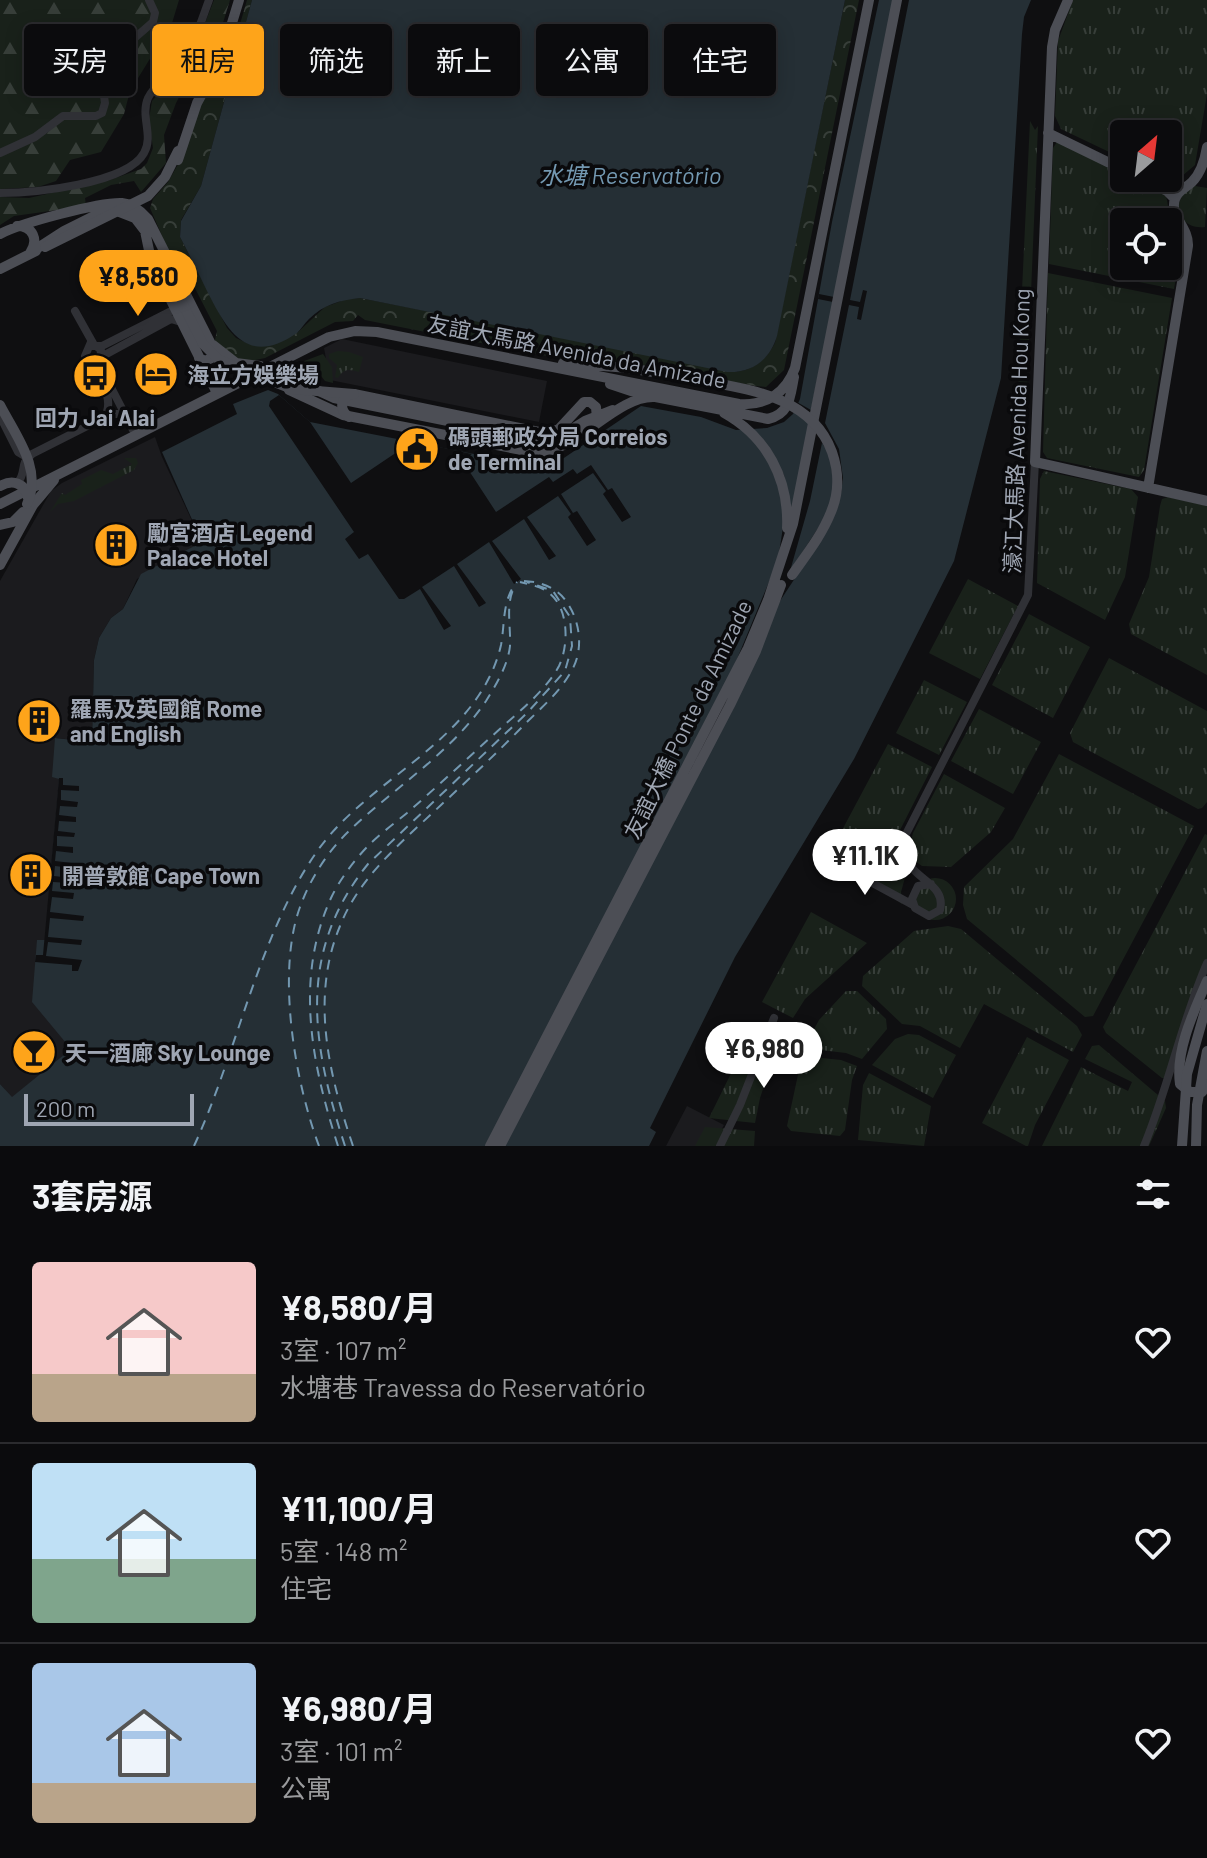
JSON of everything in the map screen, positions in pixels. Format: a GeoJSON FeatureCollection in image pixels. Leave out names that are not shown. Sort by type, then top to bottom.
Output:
{"type":"FeatureCollection","features":[{"type":"Feature","properties":{"kind":"main road","name":"友誼大馬路 Avenida da Amizade"},"geometry":{"type":"LineString","coordinates":[[562,366],[744,399],[763,396],[781,383],[789,366],[866,0]]}},
{"type":"Feature","properties":{"kind":"main road","name":"友誼大馬路 Avenida da Amizade"},"geometry":{"type":"LineString","coordinates":[[0,504],[265,371],[326,332],[362,325],[748,405],[776,395],[788,383],[795,368],[866,0]]}},
{"type":"Feature","properties":{"kind":"main road","name":"友誼大橋 Ponte da Amizade"},"geometry":{"type":"LineString","coordinates":[[490,1146],[748,648],[782,562],[802,481],[897,0]]}},
{"type":"Feature","properties":{"kind":"main road","name":"友誼大橋 Ponte da Amizade"},"geometry":{"type":"LineString","coordinates":[[500,1146],[730,705],[775,603],[803,507],[904,0]]}},
{"type":"Feature","properties":{"kind":"main road","name":"濠江大馬路 Avenida Hou Kong"},"geometry":{"type":"LineString","coordinates":[[1035,462],[1052,40],[1068,0]]}},
{"type":"Feature","properties":{"kind":"main road"},"geometry":{"type":"LineString","coordinates":[[226,24],[240,2]]}},
{"type":"Feature","properties":{"kind":"main road"},"geometry":{"type":"LineString","coordinates":[[232,24],[240,2]]}},
{"type":"Feature","properties":{"kind":"main road"},"geometry":{"type":"LineString","coordinates":[[238,24],[240,2]]}},
{"type":"Feature","properties":{"kind":"main road"},"geometry":{"type":"LineString","coordinates":[[0,234],[15,227],[139,196],[160,177],[196,96]]}},
{"type":"Feature","properties":{"kind":"main road"},"geometry":{"type":"LineString","coordinates":[[30,253],[148,196],[165,177],[200,96]]}},
{"type":"Feature","properties":{"kind":"main road"},"geometry":{"type":"LineString","coordinates":[[165,269],[146,205],[166,182],[179,159],[186,133]]}},
{"type":"Feature","properties":{"kind":"main road"},"geometry":{"type":"LineString","coordinates":[[1048,133],[1110,163]]}},
{"type":"Feature","properties":{"kind":"main road"},"geometry":{"type":"LineString","coordinates":[[1148,488],[1188,246],[1188,234],[1175,212],[1175,199],[1182,188],[1203,175],[1207,147]]}},
{"type":"Feature","properties":{"kind":"main road"},"geometry":{"type":"LineString","coordinates":[[1168,192],[1175,199]]}},
{"type":"Feature","properties":{"kind":"main road"},"geometry":{"type":"LineString","coordinates":[[114,204],[130,205],[150,224],[214,350],[214,357],[208,362],[199,358]]}},
{"type":"Feature","properties":{"kind":"main road"},"geometry":{"type":"LineString","coordinates":[[0,269],[98,214],[110,211],[129,214],[139,222],[207,350],[222,362],[265,371],[349,417],[529,453],[550,452],[568,443],[598,415],[630,403]]}},
{"type":"Feature","properties":{"kind":"main road"},"geometry":{"type":"LineString","coordinates":[[15,227],[25,227],[32,233],[35,245],[30,253]]}},
{"type":"Feature","properties":{"kind":"main road"},"geometry":{"type":"LineString","coordinates":[[150,246],[151,260],[215,389]]}},
{"type":"Feature","properties":{"kind":"main road"},"geometry":{"type":"LineString","coordinates":[[209,341],[228,359],[334,398],[542,440],[558,438],[643,397],[654,397]]}},
{"type":"Feature","properties":{"kind":"main road"},"geometry":{"type":"LineString","coordinates":[[562,366],[629,368],[758,391],[792,406],[817,426],[834,459],[837,484],[831,512],[821,533],[775,603]]}},
{"type":"Feature","properties":{"kind":"main road"},"geometry":{"type":"LineString","coordinates":[[562,366],[654,397],[764,419],[776,417],[785,410],[795,368]]}},
{"type":"Feature","properties":{"kind":"main road","name":"友誼大馬路 Avenida da Amizade"},"geometry":{"type":"LineString","coordinates":[[0,498],[215,389],[265,371]]}},
{"type":"Feature","properties":{"kind":"main road"},"geometry":{"type":"LineString","coordinates":[[265,371],[299,390],[354,394],[547,433],[561,427],[582,403],[588,402],[596,407],[598,415]]}},
{"type":"Feature","properties":{"kind":"main road"},"geometry":{"type":"LineString","coordinates":[[349,417],[342,405],[346,397],[354,394]]}},
{"type":"Feature","properties":{"kind":"main road"},"geometry":{"type":"LineString","coordinates":[[0,405],[31,466],[32,486],[25,508],[0,554]]}},
{"type":"Feature","properties":{"kind":"main road"},"geometry":{"type":"LineString","coordinates":[[575,410],[585,409],[588,424]]}},
{"type":"Feature","properties":{"kind":"main road"},"geometry":{"type":"LineString","coordinates":[[714,409],[732,417],[758,439],[772,458],[786,501],[782,562]]}},
{"type":"Feature","properties":{"kind":"main road"},"geometry":{"type":"LineString","coordinates":[[1035,462],[1207,501]]}},
{"type":"Feature","properties":{"kind":"main road"},"geometry":{"type":"LineString","coordinates":[[0,565],[33,505],[65,471]]}},
{"type":"Feature","properties":{"kind":"main road"},"geometry":{"type":"LineString","coordinates":[[0,488],[33,481]]}},
{"type":"Feature","properties":{"kind":"main road"},"geometry":{"type":"LineString","coordinates":[[0,488],[11,482],[21,485],[27,494],[25,508],[13,522],[0,525]]}},
{"type":"Feature","properties":{"kind":"main road"},"geometry":{"type":"LineString","coordinates":[[1207,981],[1187,1035],[1178,1073],[1180,1084],[1190,1092],[1202,1092],[1207,1084]]}},
{"type":"Feature","properties":{"kind":"main road"},"geometry":{"type":"LineString","coordinates":[[1182,1146],[1187,1074],[1207,1004]]}},
{"type":"Feature","properties":{"kind":"main road"},"geometry":{"type":"LineString","coordinates":[[1196,1146],[1197,1105],[1207,1051]]}},
{"type":"Feature","properties":{"kind":"street"},"geometry":{"type":"LineString","coordinates":[[0,153],[35,137],[63,116],[96,116],[102,113],[105,107],[100,68],[153,22],[155,13],[149,0]]}},
{"type":"Feature","properties":{"kind":"street"},"geometry":{"type":"LineString","coordinates":[[0,193],[35,192],[114,175],[140,158],[147,144],[144,115],[149,97],[188,49],[209,0]]}},
{"type":"Feature","properties":{"kind":"street"},"geometry":{"type":"LineString","coordinates":[[101,419],[108,411],[110,402],[84,353],[93,345],[102,346],[173,310],[174,305]]}},
{"type":"Feature","properties":{"kind":"street"},"geometry":{"type":"LineString","coordinates":[[75,311],[93,345],[101,350],[100,366],[133,430]]}},
{"type":"Feature","properties":{"kind":"street"},"geometry":{"type":"LineString","coordinates":[[90,362],[96,362],[171,319],[181,322]]}},
{"type":"Feature","properties":{"kind":"street"},"geometry":{"type":"LineString","coordinates":[[0,416],[19,452],[25,456],[115,413],[125,414]]}},
{"type":"Feature","properties":{"kind":"street"},"geometry":{"type":"LineString","coordinates":[[0,427],[22,470]]}},
{"type":"Feature","properties":{"kind":"street"},"geometry":{"type":"LineString","coordinates":[[18,482],[22,477],[24,461],[31,454]]}},
{"type":"Feature","properties":{"kind":"street","name":"濠江大馬路 Avenida Hou Kong"},"geometry":{"type":"LineString","coordinates":[[931,884],[909,866],[903,854],[906,830],[1028,595],[1035,462]]}},
{"type":"Feature","properties":{"kind":"street"},"geometry":{"type":"LineString","coordinates":[[832,861],[929,916],[940,910],[941,897],[931,884],[918,886],[912,899],[913,905]]}},
{"type":"Feature","properties":{"kind":"street"},"geometry":{"type":"LineString","coordinates":[[1144,1146],[1160,1108],[1175,1048],[1207,963]]}},
{"type":"Feature","properties":{"kind":"street"},"geometry":{"type":"LineString","coordinates":[[720,1146],[746,1091],[774,1018]]}},
{"type":"Feature","properties":{"kind":"shaded area"},"geometry":{"type":"Polygon","coordinates":[[[342,339],[547,381],[539,422],[330,380],[324,348],[342,339]]]}},
{"type":"Feature","properties":{"kind":"shaded area"},"geometry":{"type":"Polygon","coordinates":[[[155,437],[202,542],[137,579],[123,609],[111,618],[99,638],[94,660],[92,742],[56,738],[63,778],[71,1049],[12,1098],[0,1084],[0,581],[51,491],[155,437]]]}},
{"type":"Feature","properties":{"kind":"shaded area"},"geometry":{"type":"Polygon","coordinates":[[[687,1106],[724,1125],[713,1146],[666,1146],[687,1106]]]}},
{"type":"Feature","properties":{"kind":"green space"},"geometry":{"type":"Polygon","coordinates":[[[0,0],[179,0],[171,24],[152,24],[152,55],[136,81],[136,24],[24,24],[24,96],[129,96],[124,114],[101,152],[70,160],[56,181],[38,187],[0,189],[0,0]]]}},
{"type":"Feature","properties":{"kind":"green space"},"geometry":{"type":"Polygon","coordinates":[[[214,0],[230,0],[223,24],[205,24],[214,0]]]}},
{"type":"Feature","properties":{"kind":"green space"},"geometry":{"type":"Polygon","coordinates":[[[247,0],[252,0],[245,24],[240,24],[247,0]]]}},
{"type":"Feature","properties":{"kind":"green space"},"geometry":{"type":"Polygon","coordinates":[[[845,0],[859,0],[784,370],[766,387],[645,366],[592,364],[557,358],[365,320],[358,315],[353,321],[335,322],[265,358],[251,361],[237,359],[214,344],[217,331],[182,263],[172,259],[150,208],[181,159],[195,117],[206,96],[226,96],[201,186],[181,220],[180,237],[227,328],[236,338],[249,344],[298,332],[325,307],[360,298],[735,372],[759,363],[775,343],[845,0]]]}},
{"type":"Feature","properties":{"kind":"green space"},"geometry":{"type":"Polygon","coordinates":[[[1073,0],[1207,0],[1207,94],[1195,165],[1182,176],[1182,120],[1110,120],[1110,152],[1061,129],[1055,116],[1058,41],[1073,0]]]}},
{"type":"Feature","properties":{"kind":"green space"},"geometry":{"type":"Polygon","coordinates":[[[157,96],[180,96],[164,135],[166,163],[141,192],[134,181],[111,185],[85,198],[86,206],[14,216],[0,225],[0,197],[29,198],[110,180],[141,169],[153,148],[149,119],[152,101],[157,96]]]}},
{"type":"Feature","properties":{"kind":"green space"},"geometry":{"type":"Polygon","coordinates":[[[1030,121],[1035,130],[1038,126],[1026,411],[1022,411],[1018,376],[1030,121]]]}},
{"type":"Feature","properties":{"kind":"green space"},"geometry":{"type":"Polygon","coordinates":[[[1057,142],[1110,167],[1110,192],[1160,192],[1166,195],[1168,208],[1110,208],[1110,276],[1049,264],[1053,148],[1057,142]]]}},
{"type":"Feature","properties":{"kind":"green space"},"geometry":{"type":"Polygon","coordinates":[[[1195,186],[1207,188],[1205,227],[1195,227],[1182,218],[1179,204],[1187,191],[1195,186]]]}},
{"type":"Feature","properties":{"kind":"green space"},"geometry":{"type":"Polygon","coordinates":[[[1048,273],[1172,298],[1144,470],[1139,477],[1047,458],[1043,452],[1048,273]]]}},
{"type":"Feature","properties":{"kind":"green space"},"geometry":{"type":"Polygon","coordinates":[[[1129,280],[1176,280],[1174,289],[1129,280]]]}},
{"type":"Feature","properties":{"kind":"green space"},"geometry":{"type":"Polygon","coordinates":[[[338,351],[363,357],[359,372],[347,370],[335,377],[337,365],[329,354],[338,351]]]}},
{"type":"Feature","properties":{"kind":"green space"},"geometry":{"type":"Polygon","coordinates":[[[323,354],[332,367],[333,383],[325,381],[311,363],[299,365],[295,376],[283,369],[323,354]]]}},
{"type":"Feature","properties":{"kind":"green space"},"geometry":{"type":"Polygon","coordinates":[[[124,458],[136,458],[138,463],[134,470],[74,501],[58,504],[50,512],[62,493],[65,495],[82,484],[81,480],[101,470],[113,474],[132,464],[124,458]]]}},
{"type":"Feature","properties":{"kind":"green space"},"geometry":{"type":"Polygon","coordinates":[[[1044,471],[1131,489],[1138,497],[1125,577],[1105,620],[1037,583],[1040,479],[1044,471]]]}},
{"type":"Feature","properties":{"kind":"green space"},"geometry":{"type":"Polygon","coordinates":[[[1168,497],[1207,506],[1207,675],[1131,634],[1129,624],[1149,577],[1160,506],[1162,499],[1168,497]]]}},
{"type":"Feature","properties":{"kind":"green space"},"geometry":{"type":"Polygon","coordinates":[[[968,579],[1018,606],[980,679],[929,653],[968,579]]]}},
{"type":"Feature","properties":{"kind":"green space"},"geometry":{"type":"Polygon","coordinates":[[[1029,614],[1090,647],[1053,718],[992,685],[1029,614]]]}},
{"type":"Feature","properties":{"kind":"green space"},"geometry":{"type":"Polygon","coordinates":[[[1109,658],[1207,711],[1207,802],[1202,808],[1198,809],[1073,742],[1070,733],[1109,658]]]}},
{"type":"Feature","properties":{"kind":"green space"},"geometry":{"type":"Polygon","coordinates":[[[924,680],[967,702],[939,755],[896,733],[924,680]]]}},
{"type":"Feature","properties":{"kind":"green space"},"geometry":{"type":"Polygon","coordinates":[[[979,709],[1041,742],[1013,794],[951,761],[979,709]]]}},
{"type":"Feature","properties":{"kind":"green space"},"geometry":{"type":"Polygon","coordinates":[[[888,744],[932,767],[898,834],[897,853],[906,874],[901,892],[902,904],[832,849],[888,744]]]}},
{"type":"Feature","properties":{"kind":"green space"},"geometry":{"type":"Polygon","coordinates":[[[1059,754],[1194,826],[1093,1016],[1085,1017],[967,919],[963,905],[964,887],[1013,839],[1059,754]]]}},
{"type":"Feature","properties":{"kind":"green space"},"geometry":{"type":"Polygon","coordinates":[[[944,774],[1005,808],[991,832],[951,867],[922,866],[912,859],[909,848],[913,833],[944,774]]]}},
{"type":"Feature","properties":{"kind":"green space"},"geometry":{"type":"Polygon","coordinates":[[[1205,834],[1207,966],[1166,1078],[1162,1078],[1106,1033],[1103,1027],[1205,834]]]}},
{"type":"Feature","properties":{"kind":"green space"},"geometry":{"type":"Polygon","coordinates":[[[935,878],[950,884],[956,899],[950,914],[935,920],[920,914],[914,899],[920,884],[935,878]]]}},
{"type":"Feature","properties":{"kind":"green space"},"geometry":{"type":"Polygon","coordinates":[[[811,912],[867,943],[805,999],[793,1018],[762,1002],[811,912]]]}},
{"type":"Feature","properties":{"kind":"green space"},"geometry":{"type":"Polygon","coordinates":[[[948,926],[961,929],[1077,1026],[1082,1035],[1073,1052],[984,1004],[960,1048],[920,1026],[902,1024],[862,986],[863,976],[914,931],[948,926]]]}},
{"type":"Feature","properties":{"kind":"green space"},"geometry":{"type":"Polygon","coordinates":[[[846,991],[857,991],[886,1019],[887,1029],[862,1059],[846,1053],[804,1048],[819,1020],[846,991]]]}},
{"type":"Feature","properties":{"kind":"green space"},"geometry":{"type":"Polygon","coordinates":[[[908,1034],[919,1035],[956,1055],[933,1098],[872,1065],[895,1039],[908,1034]]]}},
{"type":"Feature","properties":{"kind":"green space"},"geometry":{"type":"Polygon","coordinates":[[[1027,1037],[1069,1060],[1026,1146],[982,1123],[1027,1037]]]}},
{"type":"Feature","properties":{"kind":"green space"},"geometry":{"type":"Polygon","coordinates":[[[745,1045],[776,1050],[755,1123],[709,1118],[745,1045]]]}},
{"type":"Feature","properties":{"kind":"green space"},"geometry":{"type":"Polygon","coordinates":[[[1099,1045],[1165,1101],[1166,1108],[1149,1146],[1042,1146],[1081,1067],[1128,1091],[1132,1082],[1085,1059],[1092,1046],[1099,1045]]]}},
{"type":"Feature","properties":{"kind":"green space"},"geometry":{"type":"Polygon","coordinates":[[[802,1056],[841,1060],[857,1066],[845,1130],[840,1136],[791,1131],[787,1126],[802,1056]]]}},
{"type":"Feature","properties":{"kind":"green space"},"geometry":{"type":"Polygon","coordinates":[[[869,1073],[931,1106],[924,1146],[858,1140],[863,1085],[869,1073]]]}},
{"type":"Feature","properties":{"kind":"green space"},"geometry":{"type":"Polygon","coordinates":[[[705,1127],[755,1131],[754,1146],[695,1146],[705,1127]]]}},
{"type":"Feature","properties":{"kind":"water","name":"水塘 Reservatório"},"geometry":{"type":"Polygon","coordinates":[[[252,0],[845,0],[777,336],[770,352],[752,367],[727,372],[360,298],[326,307],[314,314],[297,333],[280,343],[265,347],[253,346],[242,340],[223,320],[180,237],[181,221],[201,186],[226,96],[264,96],[264,24],[245,24],[252,0]]]}},
{"type":"Feature","properties":{"kind":"water"},"geometry":{"type":"Polygon","coordinates":[[[879,0],[1031,0],[1024,17],[1022,34],[1001,378],[954,561],[854,759],[735,957],[650,1128],[656,1132],[649,1146],[0,1146],[0,1084],[12,1097],[71,1049],[32,1002],[37,940],[45,940],[59,779],[52,777],[55,738],[92,742],[94,660],[99,638],[111,618],[123,609],[141,574],[202,542],[162,452],[237,414],[233,404],[268,390],[278,394],[310,422],[546,468],[641,406],[701,417],[736,430],[767,428],[784,422],[793,414],[800,399],[832,222],[879,0]]]}},
{"type":"Feature","properties":{"kind":"pier"},"geometry":{"type":"Polygon","coordinates":[[[895,0],[909,0],[850,300],[860,302],[863,290],[867,291],[861,320],[857,319],[859,307],[849,305],[825,423],[839,449],[843,478],[841,493],[820,540],[778,604],[766,637],[485,1146],[730,676],[778,560],[783,527],[781,490],[760,445],[738,426],[748,424],[772,452],[784,475],[791,511],[810,423],[791,409],[795,401],[811,410],[833,302],[818,299],[819,294],[834,297],[895,0]],[[822,443],[810,501],[790,571],[826,516],[834,490],[830,455],[822,443]]]}},
{"type":"Feature","properties":{"kind":"pier"},"geometry":{"type":"Polygon","coordinates":[[[279,395],[310,422],[351,483],[403,448],[397,438],[472,454],[462,460],[496,512],[549,477],[553,482],[573,469],[577,474],[591,465],[608,490],[612,488],[631,517],[622,522],[593,473],[561,494],[573,513],[577,511],[596,540],[587,546],[558,496],[527,517],[556,556],[549,560],[524,519],[492,541],[521,579],[514,584],[489,542],[457,564],[486,603],[479,607],[454,566],[422,587],[451,626],[444,630],[420,589],[399,599],[368,554],[359,559],[345,539],[354,532],[269,406],[270,401],[279,395]]]}},
{"type":"Feature","properties":{"kind":"pier"},"geometry":{"type":"Polygon","coordinates":[[[59,778],[63,778],[63,785],[79,786],[79,791],[61,790],[61,800],[78,802],[77,807],[60,806],[59,815],[76,817],[76,822],[59,821],[58,831],[75,833],[74,837],[57,836],[57,846],[73,847],[73,853],[56,851],[55,861],[72,863],[72,868],[55,866],[54,876],[71,878],[70,883],[53,882],[52,891],[74,893],[73,899],[52,897],[50,912],[84,916],[83,921],[50,918],[48,937],[82,940],[81,945],[48,942],[46,956],[82,960],[78,971],[72,971],[72,965],[35,962],[36,955],[43,955],[59,778]]]}},
{"type":"Feature","properties":{"kind":"ferry route"},"geometry":{"type":"LineString","coordinates":[[353,1146],[330,1064],[325,1009],[331,953],[348,908],[383,861],[550,699],[576,662],[579,635],[575,617],[566,601],[557,591],[545,585],[518,581]]}},
{"type":"Feature","properties":{"kind":"ferry route"},"geometry":{"type":"LineString","coordinates":[[194,1146],[264,956],[297,883],[336,828],[442,737],[479,695],[497,658],[506,604],[517,582]]}},
{"type":"Feature","properties":{"kind":"ferry route"},"geometry":{"type":"LineString","coordinates":[[338,1146],[321,1084],[311,1022],[310,991],[320,929],[331,898],[364,850],[525,706],[559,666],[566,638],[560,608],[546,591],[520,582]]}},
{"type":"Feature","properties":{"kind":"ferry route"},"geometry":{"type":"LineString","coordinates":[[345,1146],[325,1072],[319,1036],[317,1000],[320,966],[329,931],[345,898],[368,864],[527,713],[565,671],[572,646],[570,617],[553,591],[527,582]]}},
{"type":"Feature","properties":{"kind":"ferry route"},"geometry":{"type":"LineString","coordinates":[[319,1146],[296,1060],[289,995],[289,963],[300,907],[314,876],[341,839],[439,754],[486,701],[509,653],[509,607],[515,586]]}},
{"type":"Feature","properties":{"kind":"place","name":"海立方娛樂場"},"geometry":{"type":"Point","coordinates":[156,374]}},
{"type":"Feature","properties":{"kind":"place","name":"回力 Jai Alai"},"geometry":{"type":"Point","coordinates":[95,376]}},
{"type":"Feature","properties":{"kind":"place","name":"碼頭郵政分局 Correios de Terminal"},"geometry":{"type":"Point","coordinates":[417,449]}},
{"type":"Feature","properties":{"kind":"place","name":"勵宮酒店 Legend Palace Hotel"},"geometry":{"type":"Point","coordinates":[116,545]}},
{"type":"Feature","properties":{"kind":"place","name":"羅馬及英國館 Rome and English"},"geometry":{"type":"Point","coordinates":[39,721]}},
{"type":"Feature","properties":{"kind":"place","name":"開普敦館 Cape Town"},"geometry":{"type":"Point","coordinates":[31,875]}},
{"type":"Feature","properties":{"kind":"place","name":"天一酒廊 Sky Lounge"},"geometry":{"type":"Point","coordinates":[34,1052]}}]}
